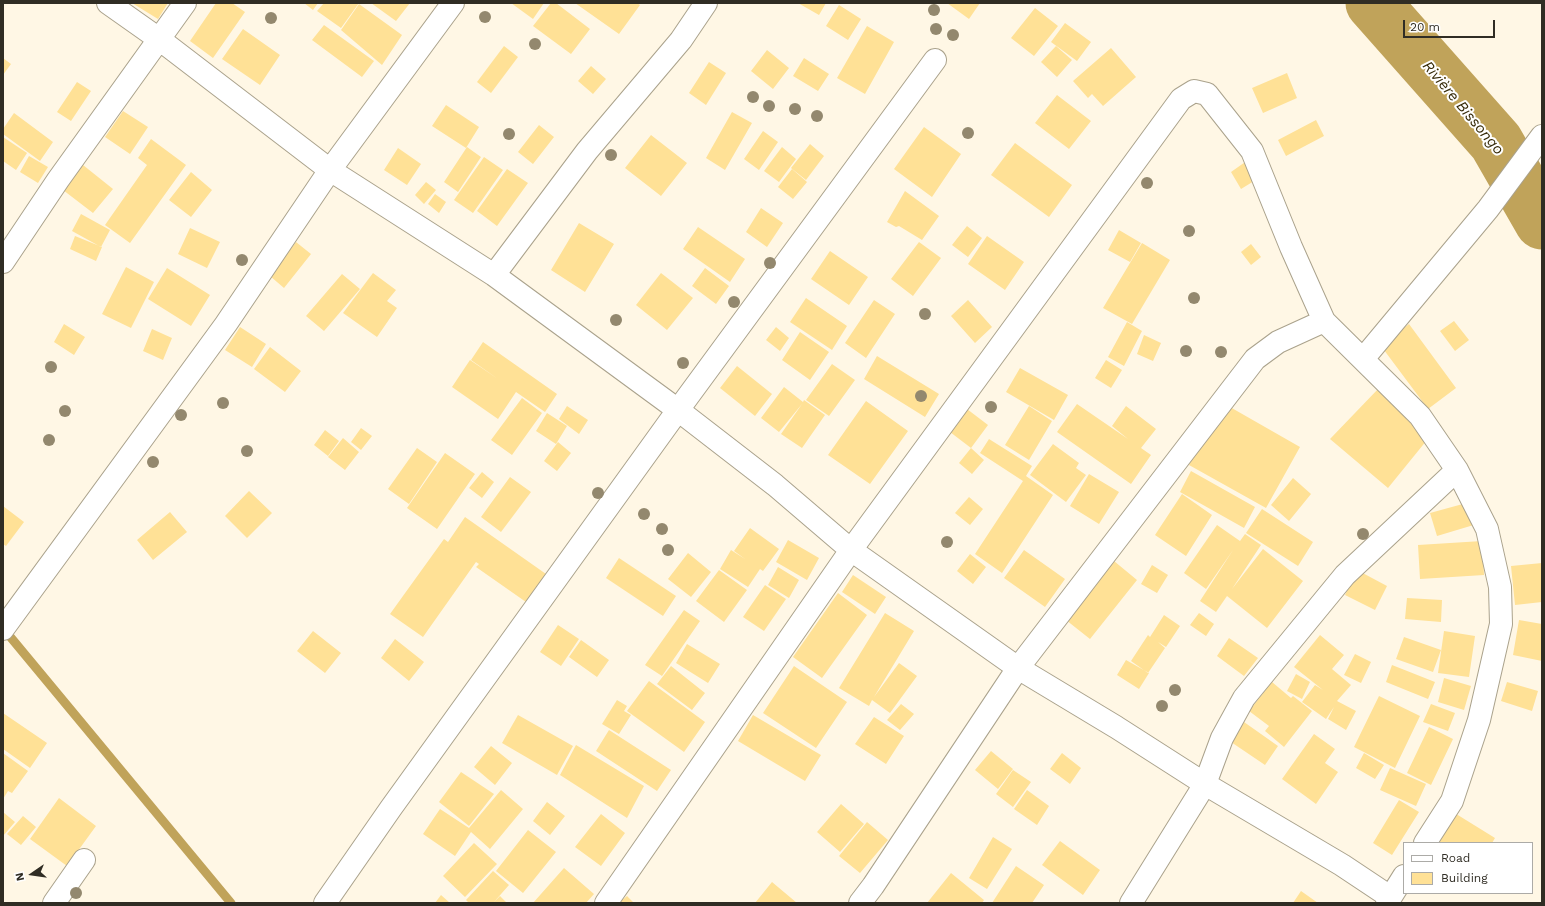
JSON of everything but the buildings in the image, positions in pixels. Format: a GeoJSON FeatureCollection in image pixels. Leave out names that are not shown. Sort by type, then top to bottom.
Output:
{"type":"FeatureCollection","features":[{"type":"Feature","properties":{"kind":"street"},"geometry":{"type":"LineString","coordinates":[[108,3],[159,39],[330,170],[494,275],[678,410],[775,485],[851,550],[1018,668],[1116,727],[1205,784],[1342,866],[1388,900],[1403,878]]}},
{"type":"Feature","properties":{"kind":"street"},"geometry":{"type":"LineString","coordinates":[[3,262],[58,180],[186,3]]}},
{"type":"Feature","properties":{"kind":"street"},"geometry":{"type":"LineString","coordinates":[[3,629],[226,324],[330,170],[453,3]]}},
{"type":"Feature","properties":{"kind":"street"},"geometry":{"type":"LineString","coordinates":[[494,275],[587,151],[681,40],[706,3]]}},
{"type":"Feature","properties":{"kind":"street"},"geometry":{"type":"LineString","coordinates":[[325,903],[391,808],[678,410],[935,60]]}},
{"type":"Feature","properties":{"kind":"street"},"geometry":{"type":"LineString","coordinates":[[606,903],[851,550],[1181,99],[1194,91],[1208,94],[1252,151],[1291,247],[1324,321],[1420,416],[1457,470],[1487,529],[1500,587],[1501,624],[1479,720],[1452,802],[1426,842]]}},
{"type":"Feature","properties":{"kind":"street"},"geometry":{"type":"LineString","coordinates":[[1363,359],[1488,210],[1542,136]]}},
{"type":"Feature","properties":{"kind":"street"},"geometry":{"type":"LineString","coordinates":[[860,903],[873,886],[1018,668],[1255,360],[1278,342],[1324,321]]}},
{"type":"Feature","properties":{"kind":"street"},"geometry":{"type":"LineString","coordinates":[[1131,903],[1205,784],[1222,738],[1244,698],[1345,575],[1457,470]]}},
{"type":"Feature","properties":{"kind":"street"},"geometry":{"type":"LineString","coordinates":[[54,903],[84,860]]}},
{"type":"Feature","properties":{"kind":"waterway","name":"Rivière Bissongo"},"geometry":{"type":"LineString","coordinates":[[1373,3],[1496,142],[1542,222]]}},
{"type":"Feature","properties":{"kind":"waterway"},"geometry":{"type":"LineString","coordinates":[[3,628],[231,903]]}}]}
